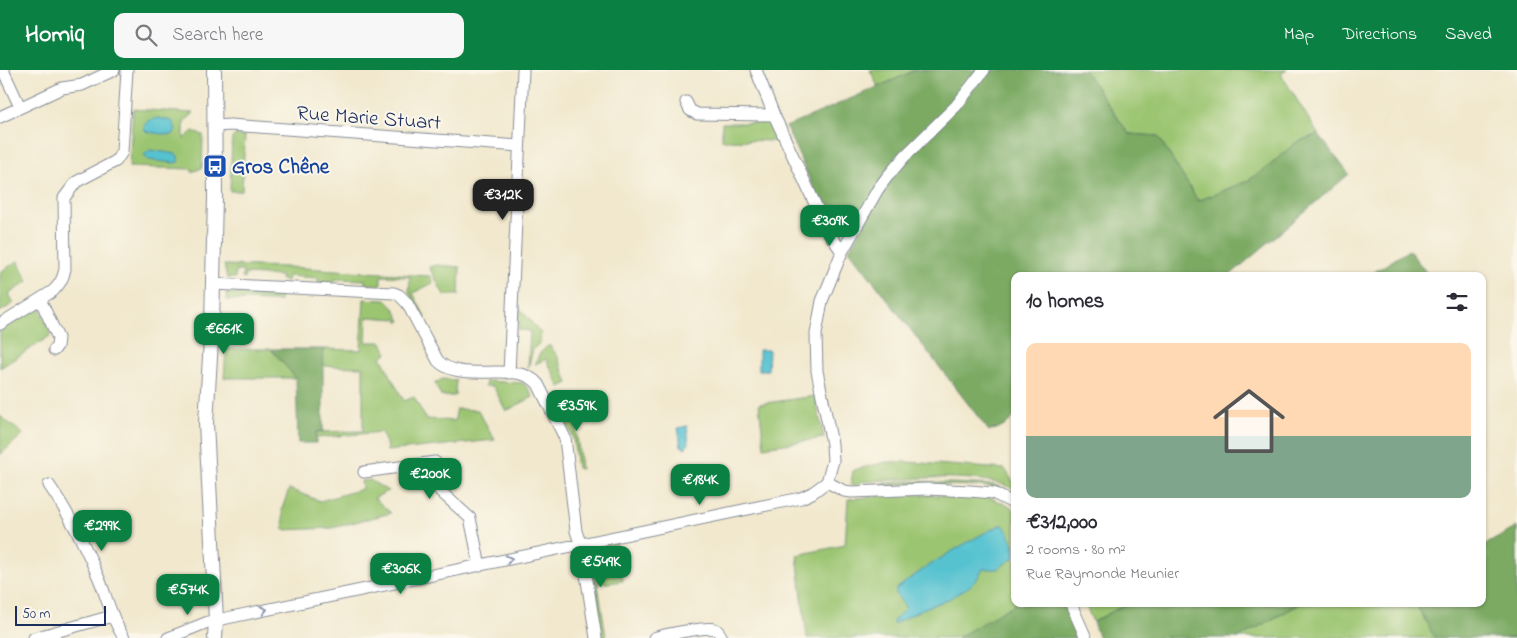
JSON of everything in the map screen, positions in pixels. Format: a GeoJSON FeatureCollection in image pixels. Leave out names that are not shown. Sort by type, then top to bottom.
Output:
{"type":"FeatureCollection","features":[{"type":"Feature","properties":{"kind":"street"},"geometry":{"type":"LineString","coordinates":[[3,70],[20,107]]}},
{"type":"Feature","properties":{"kind":"street"},"geometry":{"type":"LineString","coordinates":[[0,117],[62,88],[82,86],[114,70]]}},
{"type":"Feature","properties":{"kind":"street"},"geometry":{"type":"LineString","coordinates":[[0,324],[58,286],[63,278],[65,269],[64,198],[76,182],[116,161],[122,152],[127,70]]}},
{"type":"Feature","properties":{"kind":"street"},"geometry":{"type":"LineString","coordinates":[[214,70],[213,284],[206,423],[216,620],[215,638]]}},
{"type":"Feature","properties":{"kind":"street"},"geometry":{"type":"LineString","coordinates":[[509,373],[523,70]]}},
{"type":"Feature","properties":{"kind":"street"},"geometry":{"type":"LineString","coordinates":[[756,70],[774,115],[828,230],[842,252]]}},
{"type":"Feature","properties":{"kind":"street"},"geometry":{"type":"LineString","coordinates":[[168,638],[216,620],[801,498],[812,493],[827,482],[832,468],[833,455],[818,380],[816,334],[822,301],[842,252],[878,189],[905,156],[956,106],[984,70]]}},
{"type":"Feature","properties":{"kind":"street"},"geometry":{"type":"LineString","coordinates":[[686,102],[690,110],[697,114],[774,115]]}},
{"type":"Feature","properties":{"kind":"street","name":"Rue Marie Stuart"},"geometry":{"type":"LineString","coordinates":[[215,126],[519,146]]}},
{"type":"Feature","properties":{"kind":"street"},"geometry":{"type":"LineString","coordinates":[[213,284],[394,293],[407,302],[438,361],[442,365],[455,371],[522,374],[533,379],[538,384],[565,438],[576,531],[580,544],[596,638]]}},
{"type":"Feature","properties":{"kind":"street"},"geometry":{"type":"LineString","coordinates":[[40,299],[58,338],[58,346],[54,350]]}},
{"type":"Feature","properties":{"kind":"street"},"geometry":{"type":"LineString","coordinates":[[364,472],[435,462],[440,491],[470,518],[480,566]]}},
{"type":"Feature","properties":{"kind":"street"},"geometry":{"type":"LineString","coordinates":[[827,482],[844,491],[852,492],[926,489],[993,493],[1011,502]]}},
{"type":"Feature","properties":{"kind":"street"},"geometry":{"type":"LineString","coordinates":[[49,485],[79,533],[101,583],[116,626],[124,638]]}},
{"type":"Feature","properties":{"kind":"street"},"geometry":{"type":"LineString","coordinates":[[1072,607],[1086,638]]}},
{"type":"Feature","properties":{"kind":"street"},"geometry":{"type":"LineString","coordinates":[[34,638],[112,616]]}},
{"type":"Feature","properties":{"kind":"street"},"geometry":{"type":"LineString","coordinates":[[654,638],[709,628],[717,630],[722,638]]}},
{"type":"Feature","properties":{"kind":"green space"},"geometry":{"type":"Polygon","coordinates":[[[870,70],[916,70],[878,87],[870,70]]]}},
{"type":"Feature","properties":{"kind":"green space"},"geometry":{"type":"Polygon","coordinates":[[[916,70],[978,70],[965,90],[901,153],[854,224],[829,222],[786,127],[916,70]]]}},
{"type":"Feature","properties":{"kind":"green space"},"geometry":{"type":"Polygon","coordinates":[[[987,70],[1084,70],[1129,134],[1158,136],[1198,201],[1247,181],[1269,166],[1295,143],[1318,134],[1349,174],[1234,272],[1011,272],[1011,420],[1003,427],[989,431],[849,250],[886,184],[987,70]]]}},
{"type":"Feature","properties":{"kind":"green space"},"geometry":{"type":"Polygon","coordinates":[[[1084,70],[1287,70],[1281,74],[1318,134],[1295,143],[1269,166],[1247,181],[1198,201],[1158,136],[1129,134],[1084,70]]]}},
{"type":"Feature","properties":{"kind":"green space"},"geometry":{"type":"Polygon","coordinates":[[[133,109],[194,113],[184,122],[184,139],[193,131],[203,135],[202,168],[192,172],[192,169],[129,167],[133,109]]]}},
{"type":"Feature","properties":{"kind":"green space"},"geometry":{"type":"Polygon","coordinates":[[[722,123],[770,123],[777,141],[722,140],[722,123]]]}},
{"type":"Feature","properties":{"kind":"green space"},"geometry":{"type":"Polygon","coordinates":[[[235,135],[245,136],[242,191],[230,191],[232,138],[235,135]]]}},
{"type":"Feature","properties":{"kind":"green space"},"geometry":{"type":"Polygon","coordinates":[[[1409,250],[1426,272],[1374,272],[1409,250]]]}},
{"type":"Feature","properties":{"kind":"green space"},"geometry":{"type":"Polygon","coordinates":[[[18,261],[28,281],[9,294],[14,303],[0,312],[0,272],[18,261]]]}},
{"type":"Feature","properties":{"kind":"green space"},"geometry":{"type":"Polygon","coordinates":[[[224,265],[430,276],[433,283],[413,293],[425,317],[424,319],[409,293],[410,277],[381,276],[381,285],[365,284],[365,280],[335,279],[334,283],[318,282],[318,278],[288,276],[287,281],[281,280],[281,276],[245,274],[244,279],[242,278],[243,271],[236,271],[235,278],[227,278],[224,265]]]}},
{"type":"Feature","properties":{"kind":"green space"},"geometry":{"type":"Polygon","coordinates":[[[436,265],[460,267],[459,295],[444,295],[429,267],[436,265]]]}},
{"type":"Feature","properties":{"kind":"green space"},"geometry":{"type":"Polygon","coordinates":[[[226,293],[280,296],[280,301],[227,300],[226,293]]]}},
{"type":"Feature","properties":{"kind":"green space"},"geometry":{"type":"Polygon","coordinates":[[[364,299],[386,300],[394,308],[401,321],[398,322],[397,319],[367,317],[366,342],[382,342],[387,353],[381,357],[404,401],[414,397],[426,419],[455,421],[456,409],[478,410],[495,440],[387,451],[381,432],[316,438],[316,432],[363,431],[363,367],[324,366],[323,349],[361,350],[364,299]]]}},
{"type":"Feature","properties":{"kind":"green space"},"geometry":{"type":"Polygon","coordinates":[[[39,306],[50,331],[50,336],[0,368],[0,331],[39,306]]]}},
{"type":"Feature","properties":{"kind":"green space"},"geometry":{"type":"Polygon","coordinates":[[[519,307],[542,335],[539,338],[541,342],[533,349],[528,368],[530,331],[519,330],[519,307]]]}},
{"type":"Feature","properties":{"kind":"green space"},"geometry":{"type":"Polygon","coordinates":[[[549,345],[557,355],[568,383],[560,387],[546,359],[535,364],[540,353],[549,345]]]}},
{"type":"Feature","properties":{"kind":"green space"},"geometry":{"type":"Polygon","coordinates":[[[226,349],[271,349],[296,378],[224,378],[226,349]]]}},
{"type":"Feature","properties":{"kind":"green space"},"geometry":{"type":"Polygon","coordinates":[[[271,349],[323,349],[323,431],[316,432],[316,443],[298,443],[296,378],[271,349]]]}},
{"type":"Feature","properties":{"kind":"green space"},"geometry":{"type":"Polygon","coordinates":[[[442,379],[456,380],[455,396],[441,396],[435,383],[442,379]]]}},
{"type":"Feature","properties":{"kind":"green space"},"geometry":{"type":"Polygon","coordinates":[[[486,381],[523,383],[533,397],[506,411],[493,386],[485,386],[486,381]]]}},
{"type":"Feature","properties":{"kind":"green space"},"geometry":{"type":"Polygon","coordinates":[[[815,396],[824,438],[764,447],[759,404],[815,396]]]}},
{"type":"Feature","properties":{"kind":"green space"},"geometry":{"type":"Polygon","coordinates":[[[574,411],[581,469],[577,468],[573,437],[563,416],[574,411]]]}},
{"type":"Feature","properties":{"kind":"green space"},"geometry":{"type":"Polygon","coordinates":[[[0,416],[23,434],[0,455],[0,416]]]}},
{"type":"Feature","properties":{"kind":"green space"},"geometry":{"type":"Polygon","coordinates":[[[886,462],[1005,469],[1011,479],[1011,488],[984,480],[963,478],[896,479],[861,482],[854,487],[851,485],[853,470],[886,462]]]}},
{"type":"Feature","properties":{"kind":"green space"},"geometry":{"type":"Polygon","coordinates":[[[370,480],[388,491],[374,498],[391,513],[332,528],[284,530],[282,509],[289,489],[320,501],[362,489],[361,481],[370,480]]]}},
{"type":"Feature","properties":{"kind":"green space"},"geometry":{"type":"Polygon","coordinates":[[[908,481],[994,485],[1008,490],[1011,492],[1011,494],[1001,488],[980,486],[908,484],[861,488],[861,486],[908,481]]]}},
{"type":"Feature","properties":{"kind":"green space"},"geometry":{"type":"Polygon","coordinates":[[[896,494],[988,497],[1010,506],[1011,606],[957,638],[807,638],[797,555],[845,545],[848,499],[896,494]]]}},
{"type":"Feature","properties":{"kind":"green space"},"geometry":{"type":"Polygon","coordinates":[[[1517,527],[1517,638],[1435,638],[1418,607],[1486,607],[1486,544],[1517,527]]]}},
{"type":"Feature","properties":{"kind":"green space"},"geometry":{"type":"Polygon","coordinates":[[[617,543],[623,581],[600,584],[596,552],[601,546],[617,543]]]}},
{"type":"Feature","properties":{"kind":"green space"},"geometry":{"type":"Polygon","coordinates":[[[589,559],[594,559],[606,637],[601,638],[589,559]]]}},
{"type":"Feature","properties":{"kind":"green space"},"geometry":{"type":"Polygon","coordinates":[[[1011,606],[1066,607],[1080,638],[957,638],[1011,606]]]}},
{"type":"Feature","properties":{"kind":"green space"},"geometry":{"type":"Polygon","coordinates":[[[1086,607],[1120,607],[1093,622],[1086,607]]]}},
{"type":"Feature","properties":{"kind":"green space"},"geometry":{"type":"Polygon","coordinates":[[[1120,607],[1295,607],[1238,638],[1099,638],[1093,622],[1120,607]]]}},
{"type":"Feature","properties":{"kind":"green space"},"geometry":{"type":"Polygon","coordinates":[[[1295,607],[1418,607],[1435,638],[1238,638],[1295,607]]]}},
{"type":"Feature","properties":{"kind":"water"},"geometry":{"type":"Polygon","coordinates":[[[158,118],[172,121],[176,129],[174,134],[147,132],[144,129],[147,122],[158,118]]]}},
{"type":"Feature","properties":{"kind":"water"},"geometry":{"type":"Polygon","coordinates":[[[150,150],[176,154],[178,162],[148,160],[144,155],[150,150]]]}},
{"type":"Feature","properties":{"kind":"water"},"geometry":{"type":"Polygon","coordinates":[[[759,350],[769,350],[768,370],[759,370],[759,350]]]}},
{"type":"Feature","properties":{"kind":"water"},"geometry":{"type":"Polygon","coordinates":[[[687,426],[689,444],[685,448],[681,446],[678,428],[687,426]]]}},
{"type":"Feature","properties":{"kind":"water"},"geometry":{"type":"Polygon","coordinates":[[[1003,525],[1011,539],[1011,560],[997,569],[983,569],[970,586],[947,600],[925,608],[893,624],[894,620],[906,608],[896,594],[896,589],[947,554],[1003,525]]]}},
{"type":"Feature","properties":{"kind":"place","name":"Gros Chêne"},"geometry":{"type":"Point","coordinates":[215,166]}}]}
